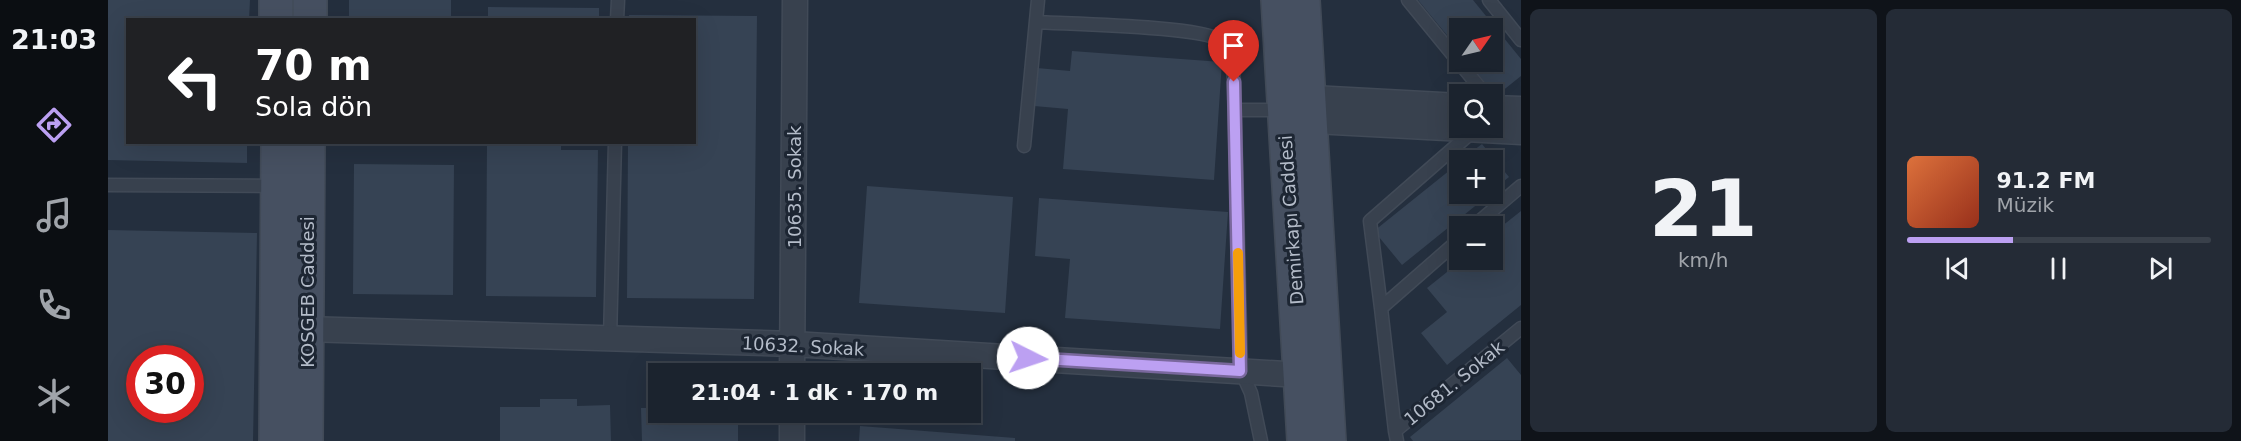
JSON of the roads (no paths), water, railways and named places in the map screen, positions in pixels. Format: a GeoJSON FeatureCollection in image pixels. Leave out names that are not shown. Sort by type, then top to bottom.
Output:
{"type":"FeatureCollection","features":[{"type":"Feature","properties":{"kind":"street"},"geometry":{"type":"LineString","coordinates":[[276,0],[276,18]]}},
{"type":"Feature","properties":{"kind":"street"},"geometry":{"type":"LineString","coordinates":[[310,0],[310,18]]}},
{"type":"Feature","properties":{"kind":"street","name":"10635. Sokak"},"geometry":{"type":"LineString","coordinates":[[792,363],[795,0]]}},
{"type":"Feature","properties":{"kind":"street","name":"Demirkapı Caddesi"},"geometry":{"type":"LineString","coordinates":[[1278,0],[1294,109],[1329,441]]}},
{"type":"Feature","properties":{"kind":"street","name":"Demirkapı Caddesi"},"geometry":{"type":"LineString","coordinates":[[1303,0],[1294,109],[1300,375],[1304,441]]}},
{"type":"Feature","properties":{"kind":"street"},"geometry":{"type":"LineString","coordinates":[[1503,105],[1521,109]]}},
{"type":"Feature","properties":{"kind":"street"},"geometry":{"type":"LineString","coordinates":[[1294,109],[1449,106]]}},
{"type":"Feature","properties":{"kind":"street"},"geometry":{"type":"LineString","coordinates":[[1294,109],[1449,126]]}},
{"type":"Feature","properties":{"kind":"street"},"geometry":{"type":"LineString","coordinates":[[1503,131],[1521,132]]}},
{"type":"Feature","properties":{"kind":"street","name":"KOSGEB Caddesi"},"geometry":{"type":"LineString","coordinates":[[276,441],[278,144]]}},
{"type":"Feature","properties":{"kind":"street","name":"KOSGEB Caddesi"},"geometry":{"type":"LineString","coordinates":[[306,441],[308,144]]}},
{"type":"Feature","properties":{"kind":"street","name":"10632. Sokak"},"geometry":{"type":"LineString","coordinates":[[306,330],[793,345],[1300,375]]}},
{"type":"Feature","properties":{"kind":"street"},"geometry":{"type":"LineString","coordinates":[[792,423],[792,441]]}},
{"type":"Feature","properties":{"kind":"lane"},"geometry":{"type":"LineString","coordinates":[[617,18],[618,0]]}},
{"type":"Feature","properties":{"kind":"lane"},"geometry":{"type":"LineString","coordinates":[[1024,146],[1038,0]]}},
{"type":"Feature","properties":{"kind":"lane"},"geometry":{"type":"LineString","coordinates":[[1408,0],[1476,84]]}},
{"type":"Feature","properties":{"kind":"lane"},"geometry":{"type":"LineString","coordinates":[[1489,0],[1521,40]]}},
{"type":"Feature","properties":{"kind":"lane"},"geometry":{"type":"LineString","coordinates":[[1036,22],[1206,34],[1219,40],[1228,50],[1233,66],[1235,110],[1240,371],[1253,401],[1261,441]]}},
{"type":"Feature","properties":{"kind":"lane"},"geometry":{"type":"LineString","coordinates":[[1235,110],[1294,109]]}},
{"type":"Feature","properties":{"kind":"lane"},"geometry":{"type":"LineString","coordinates":[[1396,436],[1370,221],[1465,138]]}},
{"type":"Feature","properties":{"kind":"lane"},"geometry":{"type":"LineString","coordinates":[[610,339],[615,144]]}},
{"type":"Feature","properties":{"kind":"lane"},"geometry":{"type":"LineString","coordinates":[[108,185],[278,186]]}},
{"type":"Feature","properties":{"kind":"lane"},"geometry":{"type":"LineString","coordinates":[[1486,216],[1521,186]]}},
{"type":"Feature","properties":{"kind":"lane"},"geometry":{"type":"LineString","coordinates":[[1381,308],[1449,249]]}},
{"type":"Feature","properties":{"kind":"lane","name":"10681. Sokak"},"geometry":{"type":"LineString","coordinates":[[1396,436],[1521,328]]}}]}
